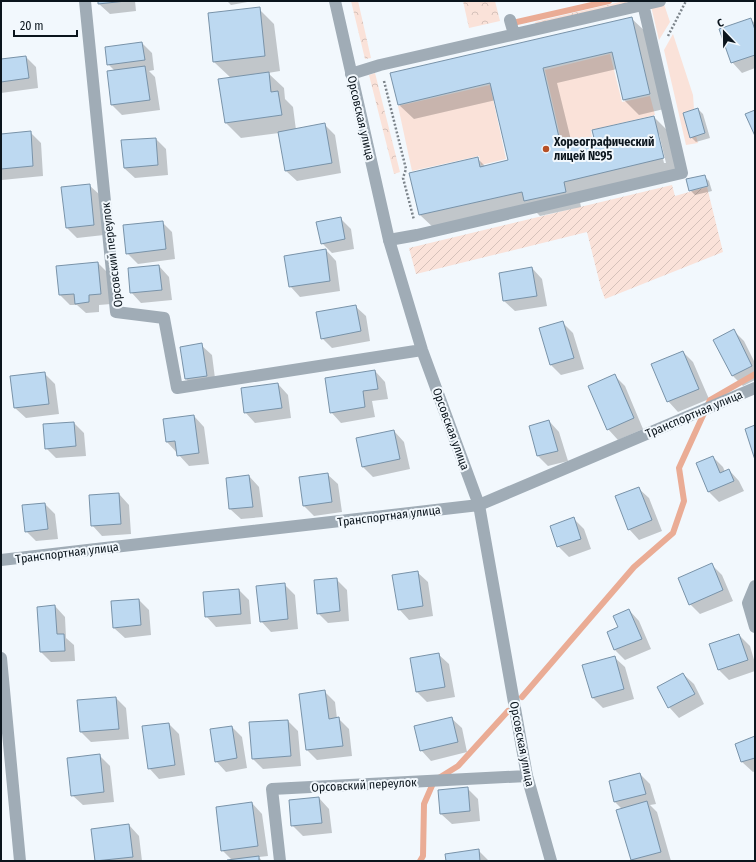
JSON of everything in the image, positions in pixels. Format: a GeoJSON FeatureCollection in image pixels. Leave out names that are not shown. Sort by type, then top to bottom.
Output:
{"type":"FeatureCollection","features":[{"type":"Feature","properties":{"kind":"street","name":"Орсовский переулок"},"geometry":{"type":"LineString","coordinates":[[85,1],[116,312],[164,318],[177,388],[422,350]]}},
{"type":"Feature","properties":{"kind":"street","name":"Орсовская улица"},"geometry":{"type":"LineString","coordinates":[[335,1],[389,240],[422,350],[479,506],[527,776],[551,861]]}},
{"type":"Feature","properties":{"kind":"street"},"geometry":{"type":"LineString","coordinates":[[351,74],[380,65],[660,1]]}},
{"type":"Feature","properties":{"kind":"street"},"geometry":{"type":"LineString","coordinates":[[389,240],[417,235],[682,173],[643,4]]}},
{"type":"Feature","properties":{"kind":"street"},"geometry":{"type":"LineString","coordinates":[[510,20],[514,34]]}},
{"type":"Feature","properties":{"kind":"street","name":"Транспортная улица"},"geometry":{"type":"LineString","coordinates":[[1,560],[479,506],[755,388]]}},
{"type":"Feature","properties":{"kind":"street"},"geometry":{"type":"LineString","coordinates":[[755,586],[748,603],[755,627]]}},
{"type":"Feature","properties":{"kind":"street"},"geometry":{"type":"LineString","coordinates":[[1,658],[20,861]]}},
{"type":"Feature","properties":{"kind":"street","name":"Орсовский переулок"},"geometry":{"type":"LineString","coordinates":[[280,861],[272,789],[527,776]]}},
{"type":"Feature","properties":{"kind":"path"},"geometry":{"type":"LineString","coordinates":[[655,59],[686,1]]}},
{"type":"Feature","properties":{"kind":"path"},"geometry":{"type":"LineString","coordinates":[[380,65],[406,169],[403,178],[417,235]]}},
{"type":"Feature","properties":{"kind":"green space"},"geometry":{"type":"Polygon","coordinates":[[[351,1],[358,1],[371,58],[365,59],[351,1]]]}},
{"type":"Feature","properties":{"kind":"green space"},"geometry":{"type":"Polygon","coordinates":[[[463,1],[495,1],[500,21],[469,28],[463,1]]]}},
{"type":"Feature","properties":{"kind":"green space"},"geometry":{"type":"Polygon","coordinates":[[[624,1],[638,1],[536,25],[535,22],[624,1]]]}},
{"type":"Feature","properties":{"kind":"green space"},"geometry":{"type":"Polygon","coordinates":[[[664,4],[670,22],[659,40],[651,6],[664,4]]]}},
{"type":"Feature","properties":{"kind":"green space"},"geometry":{"type":"Polygon","coordinates":[[[673,34],[693,95],[694,109],[683,113],[690,138],[696,136],[698,143],[686,145],[664,50],[673,34]]]}},
{"type":"Feature","properties":{"kind":"green space"},"geometry":{"type":"Polygon","coordinates":[[[610,54],[622,102],[650,96],[655,115],[591,130],[592,138],[562,144],[545,70],[610,54]]]}},
{"type":"Feature","properties":{"kind":"green space"},"geometry":{"type":"Polygon","coordinates":[[[375,73],[400,172],[394,174],[369,75],[375,73]]]}},
{"type":"Feature","properties":{"kind":"green space"},"geometry":{"type":"Polygon","coordinates":[[[490,85],[506,159],[481,165],[479,156],[412,171],[398,106],[490,85]]]}},
{"type":"Feature","properties":{"kind":"green space"},"geometry":{"type":"Polygon","coordinates":[[[672,185],[675,196],[707,187],[723,252],[605,299],[587,232],[416,274],[409,248],[672,185]]]}},
{"type":"Feature","properties":{"kind":"building"},"geometry":{"type":"Polygon","coordinates":[[[98,1],[126,1],[98,4],[98,1]]]}},
{"type":"Feature","properties":{"kind":"building"},"geometry":{"type":"Polygon","coordinates":[[[260,7],[265,56],[213,62],[208,13],[260,7]]]}},
{"type":"Feature","properties":{"kind":"building"},"geometry":{"type":"Polygon","coordinates":[[[632,17],[650,94],[623,100],[612,52],[543,68],[561,146],[594,138],[592,130],[654,116],[664,158],[564,182],[566,192],[524,201],[522,192],[419,215],[409,173],[478,157],[480,167],[508,160],[490,83],[398,105],[390,73],[632,17]]]}},
{"type":"Feature","properties":{"kind":"building"},"geometry":{"type":"Polygon","coordinates":[[[751,18],[755,30],[755,55],[731,63],[719,29],[751,18]]]}},
{"type":"Feature","properties":{"kind":"building"},"geometry":{"type":"Polygon","coordinates":[[[142,42],[145,60],[107,65],[105,47],[142,42]]]}},
{"type":"Feature","properties":{"kind":"building"},"geometry":{"type":"Polygon","coordinates":[[[26,56],[29,78],[1,82],[1,59],[26,56]]]}},
{"type":"Feature","properties":{"kind":"building"},"geometry":{"type":"Polygon","coordinates":[[[145,66],[150,100],[111,105],[107,71],[145,66]]]}},
{"type":"Feature","properties":{"kind":"building"},"geometry":{"type":"Polygon","coordinates":[[[269,72],[271,92],[278,91],[282,115],[225,123],[218,79],[269,72]]]}},
{"type":"Feature","properties":{"kind":"building"},"geometry":{"type":"Polygon","coordinates":[[[698,108],[705,133],[690,138],[683,113],[698,108]]]}},
{"type":"Feature","properties":{"kind":"building"},"geometry":{"type":"Polygon","coordinates":[[[755,110],[755,136],[745,114],[755,110]]]}},
{"type":"Feature","properties":{"kind":"building"},"geometry":{"type":"Polygon","coordinates":[[[325,123],[332,163],[285,171],[278,132],[325,123]]]}},
{"type":"Feature","properties":{"kind":"building"},"geometry":{"type":"Polygon","coordinates":[[[31,131],[33,166],[1,169],[1,134],[31,131]]]}},
{"type":"Feature","properties":{"kind":"building"},"geometry":{"type":"Polygon","coordinates":[[[156,138],[158,165],[124,168],[121,140],[156,138]]]}},
{"type":"Feature","properties":{"kind":"building"},"geometry":{"type":"Polygon","coordinates":[[[705,175],[708,186],[689,191],[686,179],[705,175]]]}},
{"type":"Feature","properties":{"kind":"building"},"geometry":{"type":"Polygon","coordinates":[[[90,184],[94,225],[66,228],[61,187],[90,184]]]}},
{"type":"Feature","properties":{"kind":"building"},"geometry":{"type":"Polygon","coordinates":[[[341,217],[345,239],[321,244],[316,222],[341,217]]]}},
{"type":"Feature","properties":{"kind":"building"},"geometry":{"type":"Polygon","coordinates":[[[163,221],[166,249],[126,254],[123,225],[163,221]]]}},
{"type":"Feature","properties":{"kind":"building"},"geometry":{"type":"Polygon","coordinates":[[[326,249],[330,281],[289,287],[284,256],[326,249]]]}},
{"type":"Feature","properties":{"kind":"building"},"geometry":{"type":"Polygon","coordinates":[[[98,262],[101,294],[89,295],[89,302],[75,304],[74,294],[59,295],[56,266],[98,262]]]}},
{"type":"Feature","properties":{"kind":"building"},"geometry":{"type":"Polygon","coordinates":[[[159,265],[162,290],[130,293],[128,268],[159,265]]]}},
{"type":"Feature","properties":{"kind":"building"},"geometry":{"type":"Polygon","coordinates":[[[532,267],[537,296],[503,301],[499,273],[532,267]]]}},
{"type":"Feature","properties":{"kind":"building"},"geometry":{"type":"Polygon","coordinates":[[[356,305],[361,331],[321,339],[316,312],[356,305]]]}},
{"type":"Feature","properties":{"kind":"building"},"geometry":{"type":"Polygon","coordinates":[[[563,321],[574,358],[550,365],[539,328],[563,321]]]}},
{"type":"Feature","properties":{"kind":"building"},"geometry":{"type":"Polygon","coordinates":[[[734,329],[752,366],[732,376],[713,340],[734,329]]]}},
{"type":"Feature","properties":{"kind":"building"},"geometry":{"type":"Polygon","coordinates":[[[202,343],[207,376],[185,379],[180,347],[202,343]]]}},
{"type":"Feature","properties":{"kind":"building"},"geometry":{"type":"Polygon","coordinates":[[[683,351],[699,389],[667,402],[651,364],[683,351]]]}},
{"type":"Feature","properties":{"kind":"building"},"geometry":{"type":"Polygon","coordinates":[[[375,370],[378,389],[363,391],[365,407],[330,413],[325,378],[375,370]]]}},
{"type":"Feature","properties":{"kind":"building"},"geometry":{"type":"Polygon","coordinates":[[[45,372],[49,404],[14,408],[10,376],[45,372]]]}},
{"type":"Feature","properties":{"kind":"building"},"geometry":{"type":"Polygon","coordinates":[[[615,374],[634,418],[607,430],[588,386],[615,374]]]}},
{"type":"Feature","properties":{"kind":"building"},"geometry":{"type":"Polygon","coordinates":[[[278,383],[282,408],[244,413],[241,388],[278,383]]]}},
{"type":"Feature","properties":{"kind":"building"},"geometry":{"type":"Polygon","coordinates":[[[194,415],[199,453],[177,456],[175,441],[166,442],[163,419],[194,415]]]}},
{"type":"Feature","properties":{"kind":"building"},"geometry":{"type":"Polygon","coordinates":[[[549,420],[558,451],[537,456],[529,426],[549,420]]]}},
{"type":"Feature","properties":{"kind":"building"},"geometry":{"type":"Polygon","coordinates":[[[74,422],[76,446],[45,449],[43,424],[74,422]]]}},
{"type":"Feature","properties":{"kind":"building"},"geometry":{"type":"Polygon","coordinates":[[[755,425],[755,460],[745,429],[755,425]]]}},
{"type":"Feature","properties":{"kind":"building"},"geometry":{"type":"Polygon","coordinates":[[[394,430],[400,459],[362,467],[356,438],[394,430]]]}},
{"type":"Feature","properties":{"kind":"building"},"geometry":{"type":"Polygon","coordinates":[[[713,456],[720,473],[729,469],[734,481],[708,492],[696,463],[713,456]]]}},
{"type":"Feature","properties":{"kind":"building"},"geometry":{"type":"Polygon","coordinates":[[[328,473],[332,502],[303,506],[299,477],[328,473]]]}},
{"type":"Feature","properties":{"kind":"building"},"geometry":{"type":"Polygon","coordinates":[[[249,475],[253,507],[229,509],[226,478],[249,475]]]}},
{"type":"Feature","properties":{"kind":"building"},"geometry":{"type":"Polygon","coordinates":[[[639,487],[652,520],[628,530],[615,496],[639,487]]]}},
{"type":"Feature","properties":{"kind":"building"},"geometry":{"type":"Polygon","coordinates":[[[119,493],[121,524],[91,526],[89,495],[119,493]]]}},
{"type":"Feature","properties":{"kind":"building"},"geometry":{"type":"Polygon","coordinates":[[[45,503],[48,529],[25,532],[22,505],[45,503]]]}},
{"type":"Feature","properties":{"kind":"building"},"geometry":{"type":"Polygon","coordinates":[[[574,517],[581,539],[557,547],[550,526],[574,517]]]}},
{"type":"Feature","properties":{"kind":"building"},"geometry":{"type":"Polygon","coordinates":[[[712,563],[723,590],[689,605],[678,578],[712,563]]]}},
{"type":"Feature","properties":{"kind":"building"},"geometry":{"type":"Polygon","coordinates":[[[418,571],[423,606],[398,610],[392,575],[418,571]]]}},
{"type":"Feature","properties":{"kind":"building"},"geometry":{"type":"Polygon","coordinates":[[[337,578],[340,611],[317,614],[314,580],[337,578]]]}},
{"type":"Feature","properties":{"kind":"building"},"geometry":{"type":"Polygon","coordinates":[[[285,583],[288,619],[260,622],[256,586],[285,583]]]}},
{"type":"Feature","properties":{"kind":"building"},"geometry":{"type":"Polygon","coordinates":[[[239,589],[241,614],[205,617],[203,592],[239,589]]]}},
{"type":"Feature","properties":{"kind":"building"},"geometry":{"type":"Polygon","coordinates":[[[139,599],[141,625],[113,628],[111,601],[139,599]]]}},
{"type":"Feature","properties":{"kind":"building"},"geometry":{"type":"Polygon","coordinates":[[[55,605],[57,634],[64,634],[65,651],[40,652],[37,607],[55,605]]]}},
{"type":"Feature","properties":{"kind":"building"},"geometry":{"type":"Polygon","coordinates":[[[629,609],[642,639],[614,650],[607,632],[618,627],[613,616],[629,609]]]}},
{"type":"Feature","properties":{"kind":"building"},"geometry":{"type":"Polygon","coordinates":[[[739,634],[748,660],[718,670],[709,644],[739,634]]]}},
{"type":"Feature","properties":{"kind":"building"},"geometry":{"type":"Polygon","coordinates":[[[439,653],[445,687],[416,692],[410,658],[439,653]]]}},
{"type":"Feature","properties":{"kind":"building"},"geometry":{"type":"Polygon","coordinates":[[[615,656],[624,689],[592,698],[582,665],[615,656]]]}},
{"type":"Feature","properties":{"kind":"building"},"geometry":{"type":"Polygon","coordinates":[[[683,673],[695,694],[668,708],[657,687],[683,673]]]}},
{"type":"Feature","properties":{"kind":"building"},"geometry":{"type":"Polygon","coordinates":[[[325,690],[329,719],[339,717],[343,746],[306,750],[299,694],[325,690]]]}},
{"type":"Feature","properties":{"kind":"building"},"geometry":{"type":"Polygon","coordinates":[[[116,697],[119,729],[80,732],[77,700],[116,697]]]}},
{"type":"Feature","properties":{"kind":"building"},"geometry":{"type":"Polygon","coordinates":[[[452,717],[458,742],[420,751],[414,726],[452,717]]]}},
{"type":"Feature","properties":{"kind":"building"},"geometry":{"type":"Polygon","coordinates":[[[288,720],[291,756],[252,759],[249,722],[288,720]]]}},
{"type":"Feature","properties":{"kind":"building"},"geometry":{"type":"Polygon","coordinates":[[[169,723],[175,765],[148,769],[142,726],[169,723]]]}},
{"type":"Feature","properties":{"kind":"building"},"geometry":{"type":"Polygon","coordinates":[[[232,726],[237,758],[215,762],[210,729],[232,726]]]}},
{"type":"Feature","properties":{"kind":"building"},"geometry":{"type":"Polygon","coordinates":[[[755,736],[755,758],[741,762],[735,744],[755,736]]]}},
{"type":"Feature","properties":{"kind":"building"},"geometry":{"type":"Polygon","coordinates":[[[100,754],[104,792],[71,796],[67,758],[100,754]]]}},
{"type":"Feature","properties":{"kind":"building"},"geometry":{"type":"Polygon","coordinates":[[[640,773],[646,794],[614,802],[609,781],[640,773]]]}},
{"type":"Feature","properties":{"kind":"building"},"geometry":{"type":"Polygon","coordinates":[[[468,787],[470,811],[440,814],[438,790],[468,787]]]}},
{"type":"Feature","properties":{"kind":"building"},"geometry":{"type":"Polygon","coordinates":[[[319,797],[322,823],[291,826],[289,800],[319,797]]]}},
{"type":"Feature","properties":{"kind":"building"},"geometry":{"type":"Polygon","coordinates":[[[647,801],[661,852],[631,860],[616,810],[647,801]]]}},
{"type":"Feature","properties":{"kind":"building"},"geometry":{"type":"Polygon","coordinates":[[[252,802],[258,846],[221,851],[216,807],[252,802]]]}},
{"type":"Feature","properties":{"kind":"building"},"geometry":{"type":"Polygon","coordinates":[[[129,824],[133,857],[95,861],[91,829],[129,824]]]}},
{"type":"Feature","properties":{"kind":"building"},"geometry":{"type":"Polygon","coordinates":[[[479,849],[480,861],[446,861],[445,854],[479,849]]]}},
{"type":"Feature","properties":{"kind":"building"},"geometry":{"type":"Polygon","coordinates":[[[259,856],[259,861],[227,861],[227,860],[259,856]]]}},
{"type":"Feature","properties":{"kind":"waterway"},"geometry":{"type":"LineString","coordinates":[[517,22],[609,1]]}},
{"type":"Feature","properties":{"kind":"waterway"},"geometry":{"type":"LineString","coordinates":[[522,697],[634,567],[673,533],[684,501],[679,468],[710,400],[755,374]]}},
{"type":"Feature","properties":{"kind":"waterway"},"geometry":{"type":"LineString","coordinates":[[420,861],[423,856],[424,804],[434,781],[458,766],[508,711]]}},
{"type":"Feature","properties":{"kind":"place","name":"Хореографический лицей №95"},"geometry":{"type":"Point","coordinates":[546,149]}}]}
